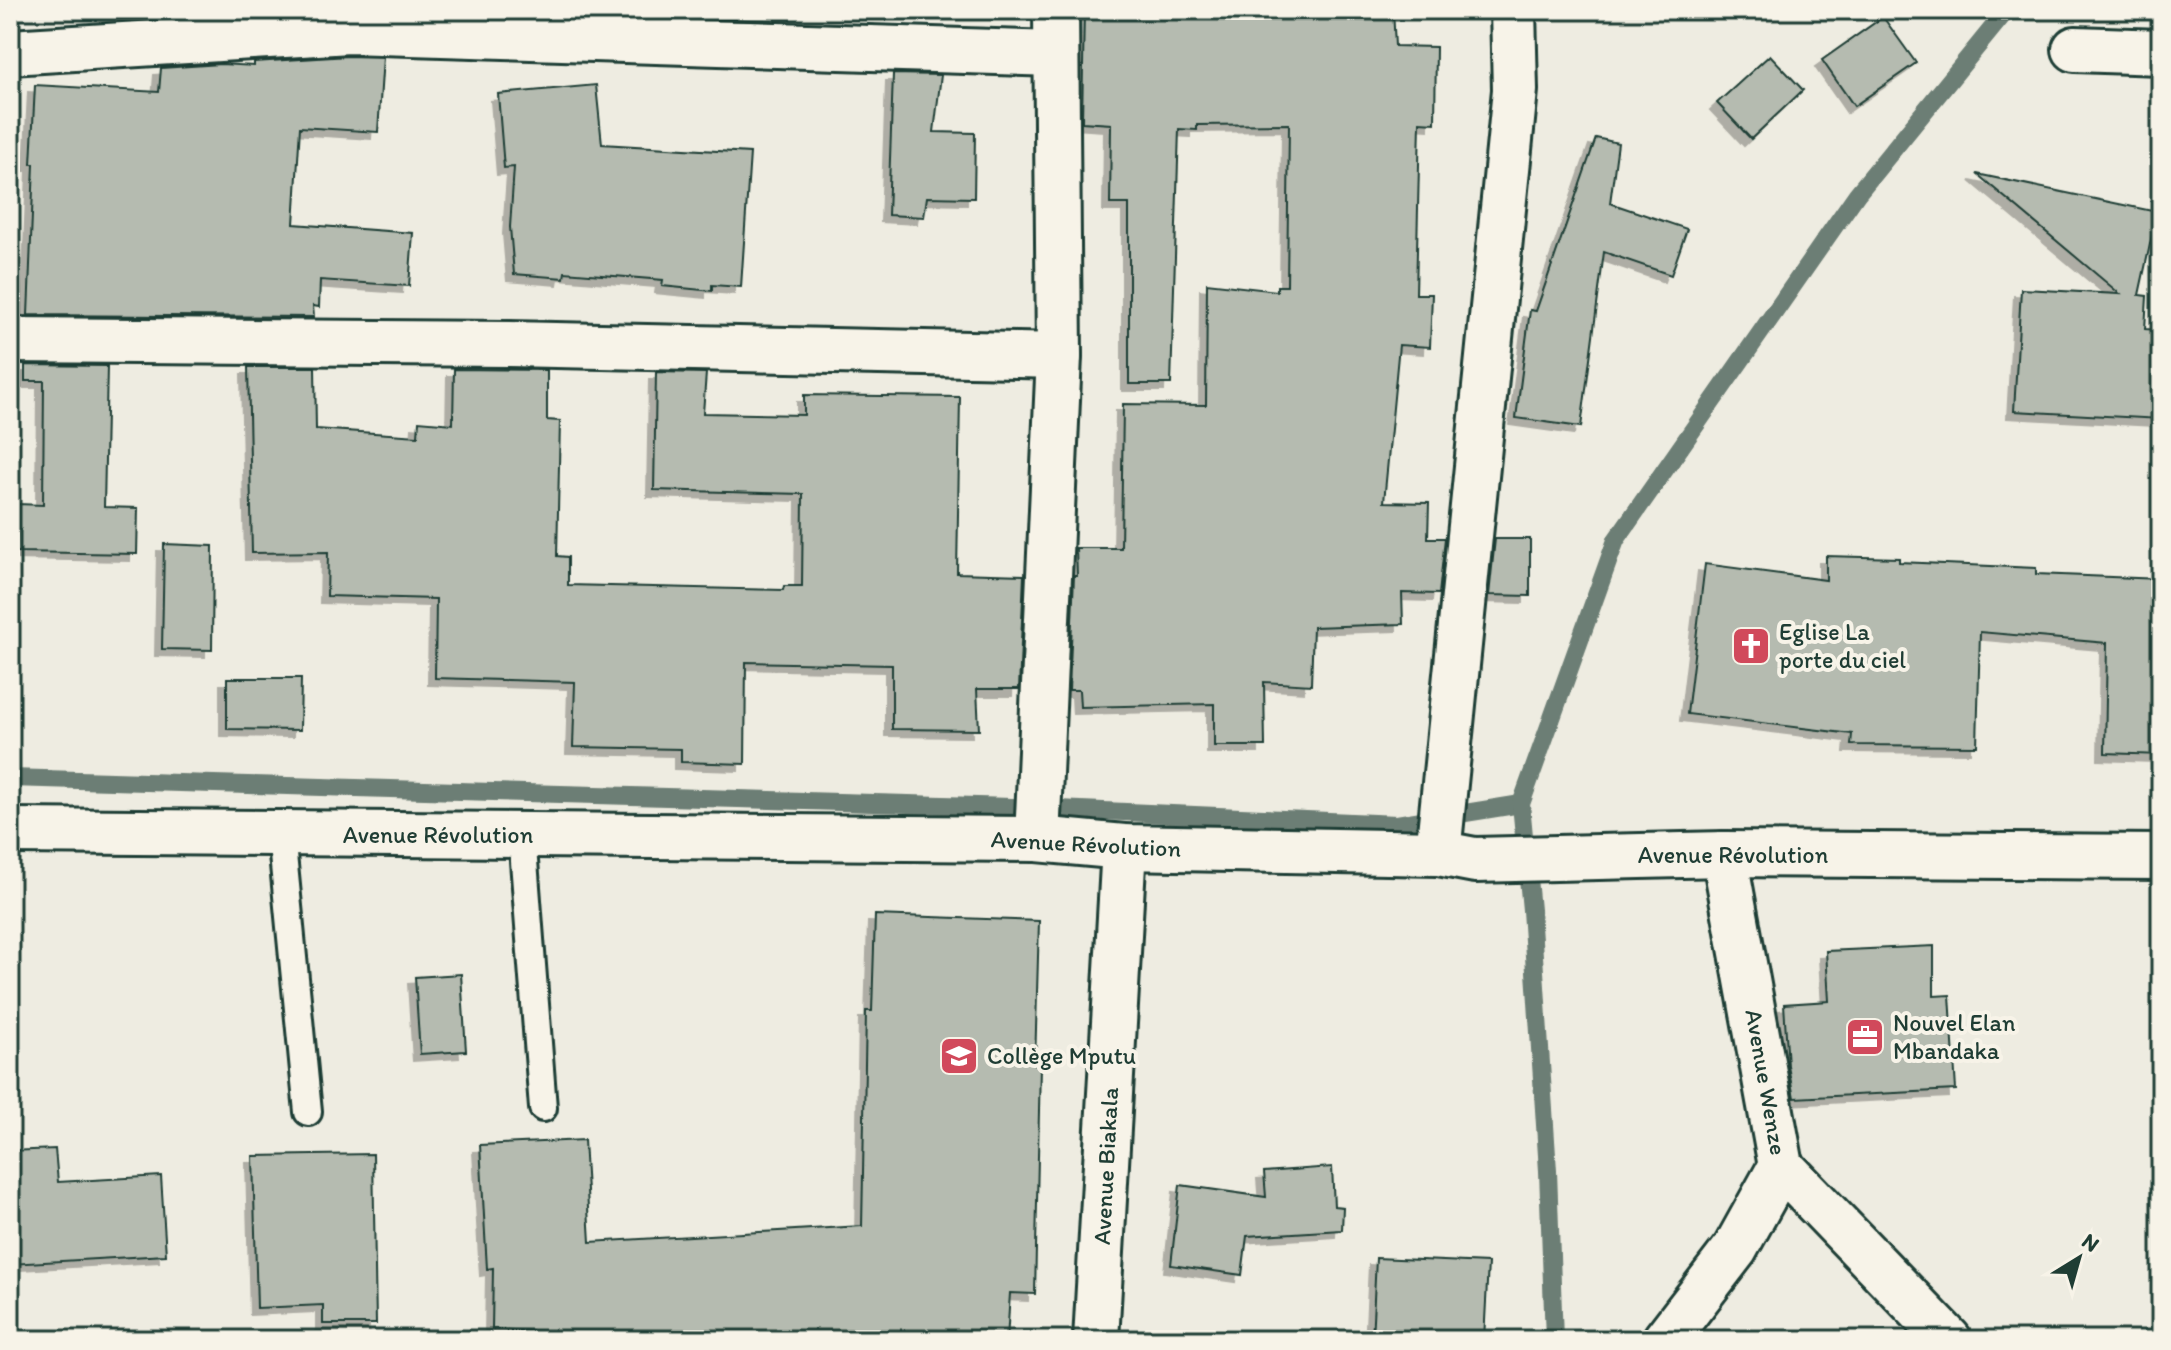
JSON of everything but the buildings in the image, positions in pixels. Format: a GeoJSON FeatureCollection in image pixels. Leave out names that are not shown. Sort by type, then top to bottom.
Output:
{"type":"FeatureCollection","features":[{"type":"Feature","properties":{"kind":"street"},"geometry":{"type":"LineString","coordinates":[[1037,839],[1059,356],[1056,10]]}},
{"type":"Feature","properties":{"kind":"street"},"geometry":{"type":"LineString","coordinates":[[1456,857],[1515,90],[1513,10]]}},
{"type":"Feature","properties":{"kind":"street"},"geometry":{"type":"LineString","coordinates":[[10,52],[349,31],[1056,54]]}},
{"type":"Feature","properties":{"kind":"street"},"geometry":{"type":"LineString","coordinates":[[2075,49],[2161,52]]}},
{"type":"Feature","properties":{"kind":"street"},"geometry":{"type":"LineString","coordinates":[[10,340],[525,344],[1059,356]]}},
{"type":"Feature","properties":{"kind":"street","name":"Avenue Révolution"},"geometry":{"type":"LineString","coordinates":[[10,831],[1037,839],[1124,847],[1456,857],[1724,854],[2161,857]]}},
{"type":"Feature","properties":{"kind":"street","name":"Avenue Biakala"},"geometry":{"type":"LineString","coordinates":[[1096,1340],[1124,847]]}},
{"type":"Feature","properties":{"kind":"street","name":"Avenue Wenze"},"geometry":{"type":"LineString","coordinates":[[1724,854],[1781,1166],[1949,1340]]}},
{"type":"Feature","properties":{"kind":"street"},"geometry":{"type":"LineString","coordinates":[[1665,1340],[1735,1249],[1781,1166]]}},
{"type":"Feature","properties":{"kind":"lane"},"geometry":{"type":"LineString","coordinates":[[281,834],[308,1112]]}},
{"type":"Feature","properties":{"kind":"lane"},"geometry":{"type":"LineString","coordinates":[[522,835],[543,1108]]}},
{"type":"Feature","properties":{"kind":"waterway"},"geometry":{"type":"LineString","coordinates":[[1554,1340],[1548,1171],[1521,804],[1616,540],[1857,194],[2007,10]]}},
{"type":"Feature","properties":{"kind":"waterway"},"geometry":{"type":"LineString","coordinates":[[10,778],[1012,807],[1397,824],[1521,804]]}},
{"type":"Feature","properties":{"kind":"place","name":"Eglise La porte du ciel"},"geometry":{"type":"Point","coordinates":[1751,646]}},
{"type":"Feature","properties":{"kind":"place","name":"Nouvel Elan Mbandaka"},"geometry":{"type":"Point","coordinates":[1865,1037]}},
{"type":"Feature","properties":{"kind":"place","name":"Collège Mputu"},"geometry":{"type":"Point","coordinates":[959,1056]}}]}
